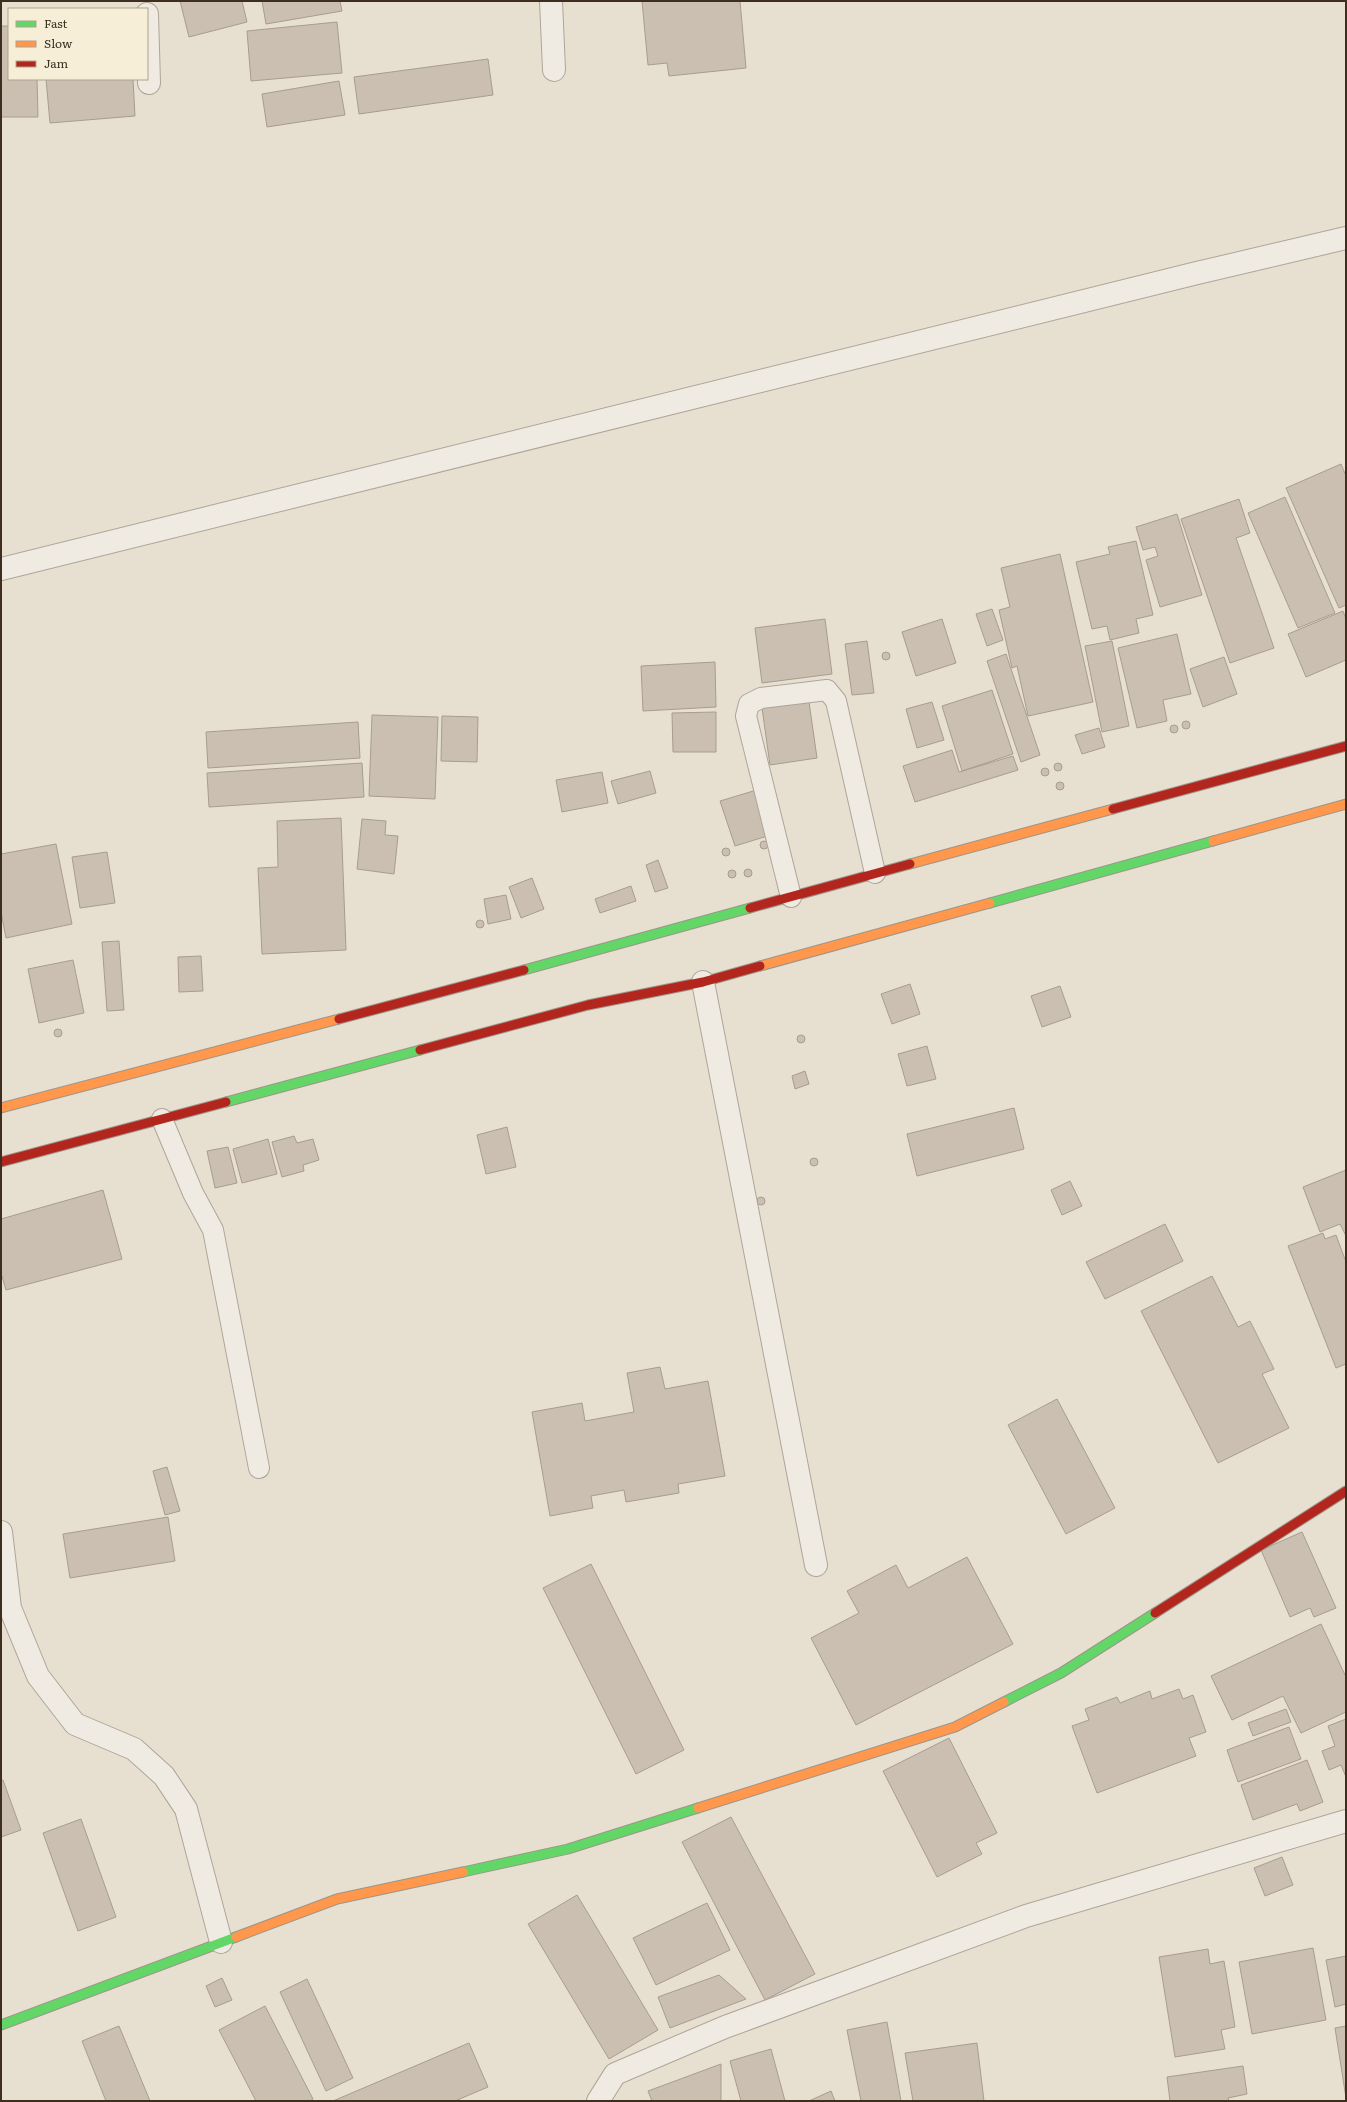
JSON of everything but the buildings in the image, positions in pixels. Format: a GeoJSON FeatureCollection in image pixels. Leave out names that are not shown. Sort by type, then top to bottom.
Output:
{"type":"FeatureCollection","features":[{"type":"Feature","properties":{"kind":"main road"},"geometry":{"type":"LineString","coordinates":[[1,1108],[653,936],[875,873],[1346,746]]}},
{"type":"Feature","properties":{"kind":"main road"},"geometry":{"type":"LineString","coordinates":[[1,1162],[588,1005],[703,982],[1346,804]]}},
{"type":"Feature","properties":{"kind":"main road"},"geometry":{"type":"LineString","coordinates":[[1,2025],[337,1899],[568,1849],[955,1727],[1061,1673],[1346,1491]]}},
{"type":"Feature","properties":{"kind":"street"},"geometry":{"type":"LineString","coordinates":[[551,1],[554,70]]}},
{"type":"Feature","properties":{"kind":"street"},"geometry":{"type":"LineString","coordinates":[[148,48],[149,83]]}},
{"type":"Feature","properties":{"kind":"street"},"geometry":{"type":"LineString","coordinates":[[1,569],[1189,275],[1346,238]]}},
{"type":"Feature","properties":{"kind":"street"},"geometry":{"type":"LineString","coordinates":[[703,982],[816,1565]]}},
{"type":"Feature","properties":{"kind":"street"},"geometry":{"type":"LineString","coordinates":[[1,1532],[10,1608],[38,1676],[75,1724],[134,1749],[164,1776],[186,1809],[221,1942]]}},
{"type":"Feature","properties":{"kind":"street"},"geometry":{"type":"LineString","coordinates":[[598,2101],[615,2074],[725,2027],[1026,1916],[1346,1821]]}},
{"type":"Feature","properties":{"kind":"lane"},"geometry":{"type":"LineString","coordinates":[[791,897],[746,716],[748,704],[761,698],[827,690],[836,701],[875,873]]}},
{"type":"Feature","properties":{"kind":"lane"},"geometry":{"type":"LineString","coordinates":[[162,1119],[192,1193],[213,1230],[259,1468]]}},
{"type":"Feature","properties":{"kind":"traffic: fast"},"geometry":{"type":"LineString","coordinates":[[990,903],[1213,841]]}},
{"type":"Feature","properties":{"kind":"traffic: fast"},"geometry":{"type":"LineString","coordinates":[[524,970],[750,908]]}},
{"type":"Feature","properties":{"kind":"traffic: fast"},"geometry":{"type":"LineString","coordinates":[[226,1102],[420,1050]]}},
{"type":"Feature","properties":{"kind":"traffic: fast"},"geometry":{"type":"LineString","coordinates":[[1004,1702],[1061,1673],[1155,1613]]}},
{"type":"Feature","properties":{"kind":"traffic: fast"},"geometry":{"type":"LineString","coordinates":[[463,1872],[568,1849],[698,1808]]}},
{"type":"Feature","properties":{"kind":"traffic: fast"},"geometry":{"type":"LineString","coordinates":[[1,2025],[236,1937]]}},
{"type":"Feature","properties":{"kind":"traffic: slow"},"geometry":{"type":"LineString","coordinates":[[1213,841],[1346,804]]}},
{"type":"Feature","properties":{"kind":"traffic: slow"},"geometry":{"type":"LineString","coordinates":[[910,864],[1113,809]]}},
{"type":"Feature","properties":{"kind":"traffic: slow"},"geometry":{"type":"LineString","coordinates":[[760,966],[990,903]]}},
{"type":"Feature","properties":{"kind":"traffic: slow"},"geometry":{"type":"LineString","coordinates":[[1,1108],[339,1019]]}},
{"type":"Feature","properties":{"kind":"traffic: slow"},"geometry":{"type":"LineString","coordinates":[[698,1808],[955,1727],[1004,1702]]}},
{"type":"Feature","properties":{"kind":"traffic: slow"},"geometry":{"type":"LineString","coordinates":[[236,1937],[337,1899],[463,1872]]}},
{"type":"Feature","properties":{"kind":"traffic: jam"},"geometry":{"type":"LineString","coordinates":[[1113,809],[1346,746]]}},
{"type":"Feature","properties":{"kind":"traffic: jam"},"geometry":{"type":"LineString","coordinates":[[750,908],[910,864]]}},
{"type":"Feature","properties":{"kind":"traffic: jam"},"geometry":{"type":"LineString","coordinates":[[420,1050],[588,1005],[703,982],[760,966]]}},
{"type":"Feature","properties":{"kind":"traffic: jam"},"geometry":{"type":"LineString","coordinates":[[339,1019],[524,970]]}},
{"type":"Feature","properties":{"kind":"traffic: jam"},"geometry":{"type":"LineString","coordinates":[[1,1162],[226,1102]]}},
{"type":"Feature","properties":{"kind":"traffic: jam"},"geometry":{"type":"LineString","coordinates":[[1155,1613],[1346,1491]]}}]}
